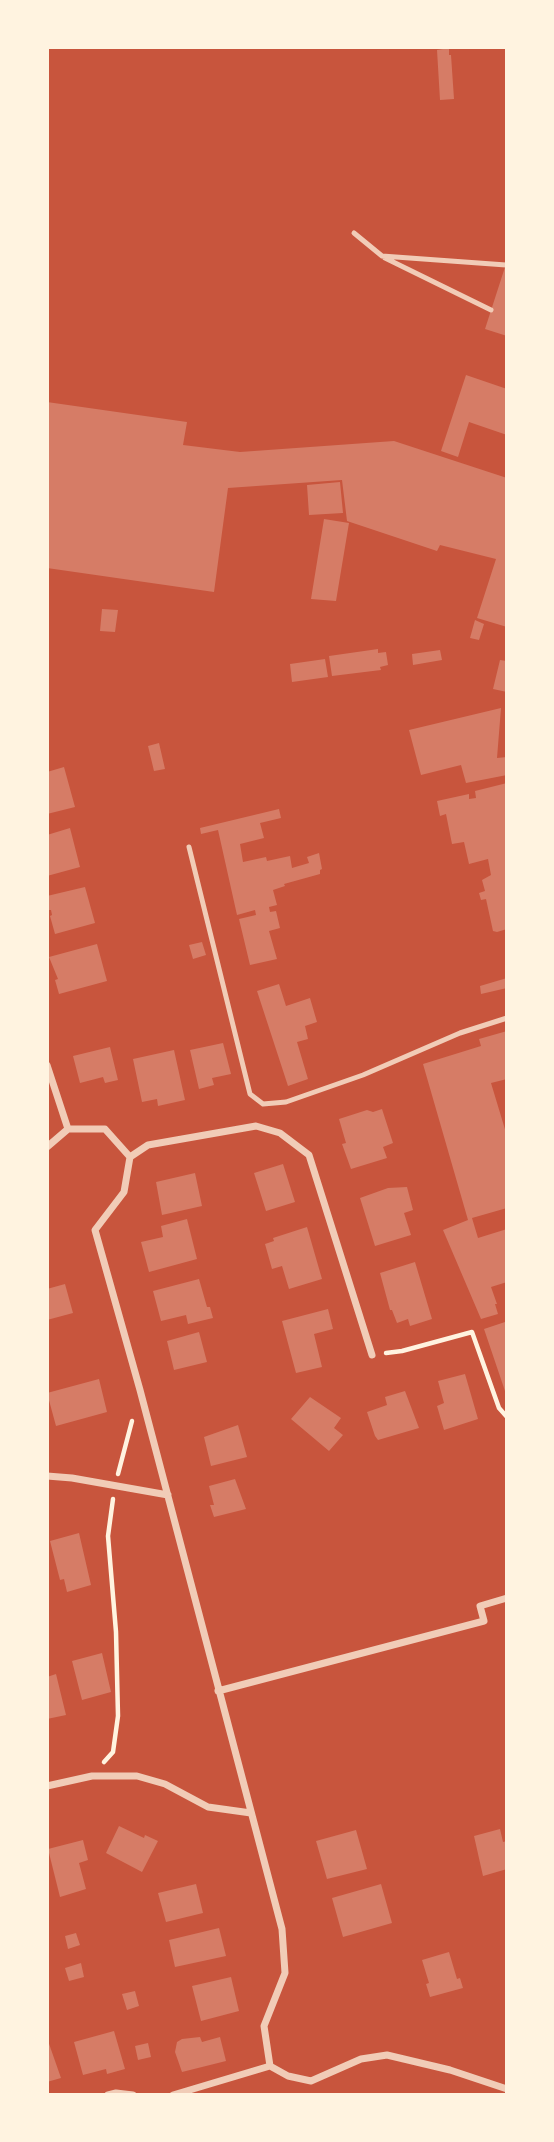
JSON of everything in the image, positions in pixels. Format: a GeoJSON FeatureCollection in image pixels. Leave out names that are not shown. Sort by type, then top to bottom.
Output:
{"type":"FeatureCollection","features":[{"type":"Feature","properties":{"kind":"street"},"geometry":{"type":"LineString","coordinates":[[47,1065],[68,1129]]}},
{"type":"Feature","properties":{"kind":"street"},"geometry":{"type":"LineString","coordinates":[[270,2066],[264,2026],[285,1973],[282,1929],[95,1230],[124,1192],[130,1157],[148,1146],[256,1126],[280,1133],[309,1155],[372,1355]]}},
{"type":"Feature","properties":{"kind":"street"},"geometry":{"type":"LineString","coordinates":[[47,1147],[68,1129],[105,1129],[130,1157]]}},
{"type":"Feature","properties":{"kind":"street"},"geometry":{"type":"LineString","coordinates":[[47,1476],[168,1495]]}},
{"type":"Feature","properties":{"kind":"street"},"geometry":{"type":"LineString","coordinates":[[218,1691],[484,1621],[480,1606],[507,1598]]}},
{"type":"Feature","properties":{"kind":"street"},"geometry":{"type":"LineString","coordinates":[[47,1786],[92,1776],[137,1776],[165,1784],[208,1807],[251,1813]]}},
{"type":"Feature","properties":{"kind":"street"},"geometry":{"type":"LineString","coordinates":[[173,2095],[270,2066],[288,2076],[311,2081],[361,2059],[387,2055],[450,2070],[507,2089]]}},
{"type":"Feature","properties":{"kind":"street"},"geometry":{"type":"LineString","coordinates":[[107,2095],[133,2095]]}},
{"type":"Feature","properties":{"kind":"lane"},"geometry":{"type":"LineString","coordinates":[[354,233],[382,256],[491,310]]}},
{"type":"Feature","properties":{"kind":"lane"},"geometry":{"type":"LineString","coordinates":[[382,256],[506,265]]}},
{"type":"Feature","properties":{"kind":"lane"},"geometry":{"type":"LineString","coordinates":[[189,847],[250,1094],[263,1104],[285,1102],[363,1075],[460,1032],[507,1018]]}},
{"type":"Feature","properties":{"kind":"path"},"geometry":{"type":"LineString","coordinates":[[372,1355],[402,1352],[471,1332],[499,1408],[507,1417]]}},
{"type":"Feature","properties":{"kind":"path"},"geometry":{"type":"LineString","coordinates":[[92,1776],[113,1752],[118,1716],[116,1632],[108,1536],[115,1485],[133,1418]]}},
{"type":"Feature","properties":{"kind":"building"},"geometry":{"type":"Polygon","coordinates":[[[449,48],[454,99],[440,100],[437,50],[449,48]]]}},
{"type":"Feature","properties":{"kind":"building"},"geometry":{"type":"Polygon","coordinates":[[[507,264],[507,336],[485,329],[507,264]]]}},
{"type":"Feature","properties":{"kind":"building"},"geometry":{"type":"Polygon","coordinates":[[[466,375],[507,389],[507,435],[469,422],[458,457],[441,451],[466,375]]]}},
{"type":"Feature","properties":{"kind":"building"},"geometry":{"type":"Polygon","coordinates":[[[47,402],[187,422],[183,445],[240,452],[394,441],[507,478],[507,627],[477,618],[496,559],[440,545],[437,551],[347,521],[342,480],[228,488],[214,592],[47,568],[47,402]]]}},
{"type":"Feature","properties":{"kind":"building"},"geometry":{"type":"Polygon","coordinates":[[[340,482],[343,513],[309,515],[307,485],[340,482]]]}},
{"type":"Feature","properties":{"kind":"building"},"geometry":{"type":"Polygon","coordinates":[[[324,519],[349,523],[336,601],[311,599],[324,519]]]}},
{"type":"Feature","properties":{"kind":"building"},"geometry":{"type":"Polygon","coordinates":[[[102,609],[118,610],[115,632],[100,631],[102,609]]]}},
{"type":"Feature","properties":{"kind":"building"},"geometry":{"type":"Polygon","coordinates":[[[475,620],[484,624],[479,640],[470,638],[475,620]]]}},
{"type":"Feature","properties":{"kind":"building"},"geometry":{"type":"Polygon","coordinates":[[[378,649],[378,653],[386,652],[388,665],[380,667],[381,670],[332,676],[329,656],[378,649]]]}},
{"type":"Feature","properties":{"kind":"building"},"geometry":{"type":"Polygon","coordinates":[[[440,650],[442,660],[413,665],[412,654],[440,650]]]}},
{"type":"Feature","properties":{"kind":"building"},"geometry":{"type":"Polygon","coordinates":[[[325,659],[328,677],[292,682],[290,664],[325,659]]]}},
{"type":"Feature","properties":{"kind":"building"},"geometry":{"type":"Polygon","coordinates":[[[500,660],[507,661],[507,692],[493,689],[500,660]]]}},
{"type":"Feature","properties":{"kind":"building"},"geometry":{"type":"Polygon","coordinates":[[[501,708],[497,758],[507,757],[507,775],[466,783],[461,765],[421,775],[409,730],[501,708]]]}},
{"type":"Feature","properties":{"kind":"building"},"geometry":{"type":"Polygon","coordinates":[[[159,743],[165,769],[154,771],[148,746],[159,743]]]}},
{"type":"Feature","properties":{"kind":"building"},"geometry":{"type":"Polygon","coordinates":[[[64,767],[75,807],[47,814],[47,772],[64,767]]]}},
{"type":"Feature","properties":{"kind":"building"},"geometry":{"type":"Polygon","coordinates":[[[507,783],[507,929],[497,932],[493,931],[486,899],[481,900],[479,893],[485,891],[482,880],[491,875],[488,859],[469,864],[464,842],[452,844],[446,814],[440,816],[437,801],[469,794],[469,799],[476,798],[475,791],[507,783]]]}},
{"type":"Feature","properties":{"kind":"building"},"geometry":{"type":"Polygon","coordinates":[[[279,809],[281,818],[260,823],[264,838],[240,844],[243,862],[290,856],[292,868],[309,863],[307,857],[319,853],[322,869],[320,874],[284,884],[285,886],[273,890],[277,905],[269,907],[270,912],[276,911],[280,928],[269,931],[277,959],[250,965],[239,919],[256,915],[255,910],[237,915],[218,830],[201,834],[200,828],[279,809]]]}},
{"type":"Feature","properties":{"kind":"building"},"geometry":{"type":"Polygon","coordinates":[[[70,828],[80,867],[47,876],[47,835],[70,828]]]}},
{"type":"Feature","properties":{"kind":"building"},"geometry":{"type":"Polygon","coordinates":[[[85,887],[95,923],[55,934],[51,910],[47,910],[47,896],[85,887]]]}},
{"type":"Feature","properties":{"kind":"building"},"geometry":{"type":"Polygon","coordinates":[[[202,942],[206,955],[193,959],[189,945],[202,942]]]}},
{"type":"Feature","properties":{"kind":"building"},"geometry":{"type":"Polygon","coordinates":[[[97,944],[107,981],[59,994],[55,980],[58,979],[49,957],[97,944]]]}},
{"type":"Feature","properties":{"kind":"building"},"geometry":{"type":"Polygon","coordinates":[[[507,978],[507,988],[481,994],[480,986],[507,978]]]}},
{"type":"Feature","properties":{"kind":"building"},"geometry":{"type":"Polygon","coordinates":[[[279,984],[286,1006],[310,998],[317,1022],[305,1026],[308,1039],[297,1042],[308,1079],[288,1086],[257,991],[279,984]]]}},
{"type":"Feature","properties":{"kind":"building"},"geometry":{"type":"Polygon","coordinates":[[[507,1031],[507,1079],[491,1083],[507,1136],[507,1208],[472,1218],[478,1238],[507,1229],[507,1282],[491,1287],[498,1314],[481,1319],[443,1230],[468,1220],[423,1064],[481,1046],[479,1039],[507,1031]]]}},
{"type":"Feature","properties":{"kind":"building"},"geometry":{"type":"Polygon","coordinates":[[[223,1043],[231,1074],[212,1078],[214,1085],[199,1089],[190,1050],[223,1043]]]}},
{"type":"Feature","properties":{"kind":"building"},"geometry":{"type":"Polygon","coordinates":[[[110,1047],[118,1080],[105,1083],[103,1077],[80,1083],[73,1056],[110,1047]]]}},
{"type":"Feature","properties":{"kind":"building"},"geometry":{"type":"Polygon","coordinates":[[[174,1050],[185,1100],[158,1106],[157,1099],[142,1102],[133,1059],[174,1050]]]}},
{"type":"Feature","properties":{"kind":"building"},"geometry":{"type":"Polygon","coordinates":[[[382,1109],[393,1143],[383,1147],[387,1158],[351,1169],[342,1144],[346,1143],[339,1119],[367,1110],[373,1112],[382,1109]]]}},
{"type":"Feature","properties":{"kind":"building"},"geometry":{"type":"Polygon","coordinates":[[[283,1164],[295,1202],[266,1211],[254,1173],[283,1164]]]}},
{"type":"Feature","properties":{"kind":"building"},"geometry":{"type":"Polygon","coordinates":[[[195,1173],[202,1206],[162,1215],[156,1182],[195,1173]]]}},
{"type":"Feature","properties":{"kind":"building"},"geometry":{"type":"Polygon","coordinates":[[[407,1187],[413,1210],[404,1213],[411,1235],[375,1246],[360,1198],[388,1188],[407,1187]]]}},
{"type":"Feature","properties":{"kind":"building"},"geometry":{"type":"Polygon","coordinates":[[[187,1219],[197,1259],[149,1272],[141,1242],[163,1237],[161,1226],[187,1219]]]}},
{"type":"Feature","properties":{"kind":"building"},"geometry":{"type":"Polygon","coordinates":[[[307,1227],[322,1279],[289,1289],[282,1266],[272,1269],[265,1244],[274,1241],[273,1238],[307,1227]]]}},
{"type":"Feature","properties":{"kind":"building"},"geometry":{"type":"Polygon","coordinates":[[[415,1262],[432,1319],[410,1326],[408,1319],[397,1323],[390,1310],[380,1273],[415,1262]]]}},
{"type":"Feature","properties":{"kind":"building"},"geometry":{"type":"Polygon","coordinates":[[[199,1279],[213,1318],[188,1324],[186,1315],[161,1321],[153,1291],[199,1279]]]}},
{"type":"Feature","properties":{"kind":"building"},"geometry":{"type":"Polygon","coordinates":[[[65,1284],[73,1313],[47,1320],[47,1289],[65,1284]]]}},
{"type":"Feature","properties":{"kind":"building"},"geometry":{"type":"Polygon","coordinates":[[[328,1309],[333,1329],[314,1334],[322,1367],[296,1373],[282,1321],[328,1309]]]}},
{"type":"Feature","properties":{"kind":"building"},"geometry":{"type":"Polygon","coordinates":[[[505,1322],[507,1326],[506,1394],[484,1329],[505,1322]]]}},
{"type":"Feature","properties":{"kind":"building"},"geometry":{"type":"Polygon","coordinates":[[[199,1332],[207,1362],[174,1370],[167,1341],[199,1332]]]}},
{"type":"Feature","properties":{"kind":"building"},"geometry":{"type":"Polygon","coordinates":[[[465,1374],[478,1419],[444,1430],[437,1406],[444,1403],[438,1381],[465,1374]]]}},
{"type":"Feature","properties":{"kind":"building"},"geometry":{"type":"Polygon","coordinates":[[[99,1379],[107,1412],[56,1426],[47,1393],[99,1379]]]}},
{"type":"Feature","properties":{"kind":"building"},"geometry":{"type":"Polygon","coordinates":[[[405,1391],[419,1428],[378,1440],[367,1412],[387,1405],[385,1397],[405,1391]]]}},
{"type":"Feature","properties":{"kind":"building"},"geometry":{"type":"Polygon","coordinates":[[[310,1397],[341,1418],[334,1428],[343,1435],[329,1451],[291,1419],[310,1397]]]}},
{"type":"Feature","properties":{"kind":"building"},"geometry":{"type":"Polygon","coordinates":[[[238,1425],[247,1457],[211,1466],[204,1437],[238,1425]]]}},
{"type":"Feature","properties":{"kind":"building"},"geometry":{"type":"Polygon","coordinates":[[[235,1479],[246,1509],[214,1517],[209,1486],[235,1479]]]}},
{"type":"Feature","properties":{"kind":"building"},"geometry":{"type":"Polygon","coordinates":[[[79,1533],[91,1585],[67,1592],[64,1579],[60,1580],[50,1541],[79,1533]]]}},
{"type":"Feature","properties":{"kind":"building"},"geometry":{"type":"Polygon","coordinates":[[[102,1653],[111,1692],[82,1700],[72,1661],[102,1653]]]}},
{"type":"Feature","properties":{"kind":"building"},"geometry":{"type":"Polygon","coordinates":[[[56,1674],[66,1715],[47,1719],[47,1677],[56,1674]]]}},
{"type":"Feature","properties":{"kind":"building"},"geometry":{"type":"Polygon","coordinates":[[[119,1826],[144,1838],[145,1835],[158,1841],[142,1872],[106,1853],[119,1826]]]}},
{"type":"Feature","properties":{"kind":"building"},"geometry":{"type":"Polygon","coordinates":[[[500,1829],[503,1842],[507,1841],[507,1869],[483,1876],[474,1836],[500,1829]]]}},
{"type":"Feature","properties":{"kind":"building"},"geometry":{"type":"Polygon","coordinates":[[[356,1830],[367,1869],[327,1879],[316,1841],[356,1830]]]}},
{"type":"Feature","properties":{"kind":"building"},"geometry":{"type":"Polygon","coordinates":[[[83,1840],[88,1860],[79,1863],[86,1889],[60,1897],[48,1849],[83,1840]]]}},
{"type":"Feature","properties":{"kind":"building"},"geometry":{"type":"Polygon","coordinates":[[[196,1884],[203,1913],[166,1922],[158,1893],[196,1884]]]}},
{"type":"Feature","properties":{"kind":"building"},"geometry":{"type":"Polygon","coordinates":[[[381,1884],[392,1923],[343,1937],[332,1898],[381,1884]]]}},
{"type":"Feature","properties":{"kind":"building"},"geometry":{"type":"Polygon","coordinates":[[[219,1928],[226,1956],[175,1967],[169,1940],[219,1928]]]}},
{"type":"Feature","properties":{"kind":"building"},"geometry":{"type":"Polygon","coordinates":[[[76,1933],[80,1945],[68,1949],[65,1936],[76,1933]]]}},
{"type":"Feature","properties":{"kind":"building"},"geometry":{"type":"Polygon","coordinates":[[[449,1952],[457,1979],[460,1978],[463,1988],[430,1997],[422,1960],[449,1952]]]}},
{"type":"Feature","properties":{"kind":"building"},"geometry":{"type":"Polygon","coordinates":[[[81,1963],[84,1977],[69,1981],[65,1968],[81,1963]]]}},
{"type":"Feature","properties":{"kind":"building"},"geometry":{"type":"Polygon","coordinates":[[[231,1977],[239,2011],[201,2021],[192,1986],[231,1977]]]}},
{"type":"Feature","properties":{"kind":"building"},"geometry":{"type":"Polygon","coordinates":[[[135,1991],[139,2006],[127,2010],[122,1994],[135,1991]]]}},
{"type":"Feature","properties":{"kind":"building"},"geometry":{"type":"Polygon","coordinates":[[[114,2031],[125,2069],[107,2074],[106,2069],[83,2075],[74,2042],[114,2031]]]}},
{"type":"Feature","properties":{"kind":"building"},"geometry":{"type":"Polygon","coordinates":[[[200,2037],[202,2042],[220,2037],[226,2061],[182,2072],[175,2052],[177,2042],[200,2037]]]}},
{"type":"Feature","properties":{"kind":"building"},"geometry":{"type":"Polygon","coordinates":[[[47,2038],[61,2078],[47,2082],[47,2038]]]}},
{"type":"Feature","properties":{"kind":"building"},"geometry":{"type":"Polygon","coordinates":[[[148,2043],[151,2057],[138,2060],[135,2046],[148,2043]]]}}]}
